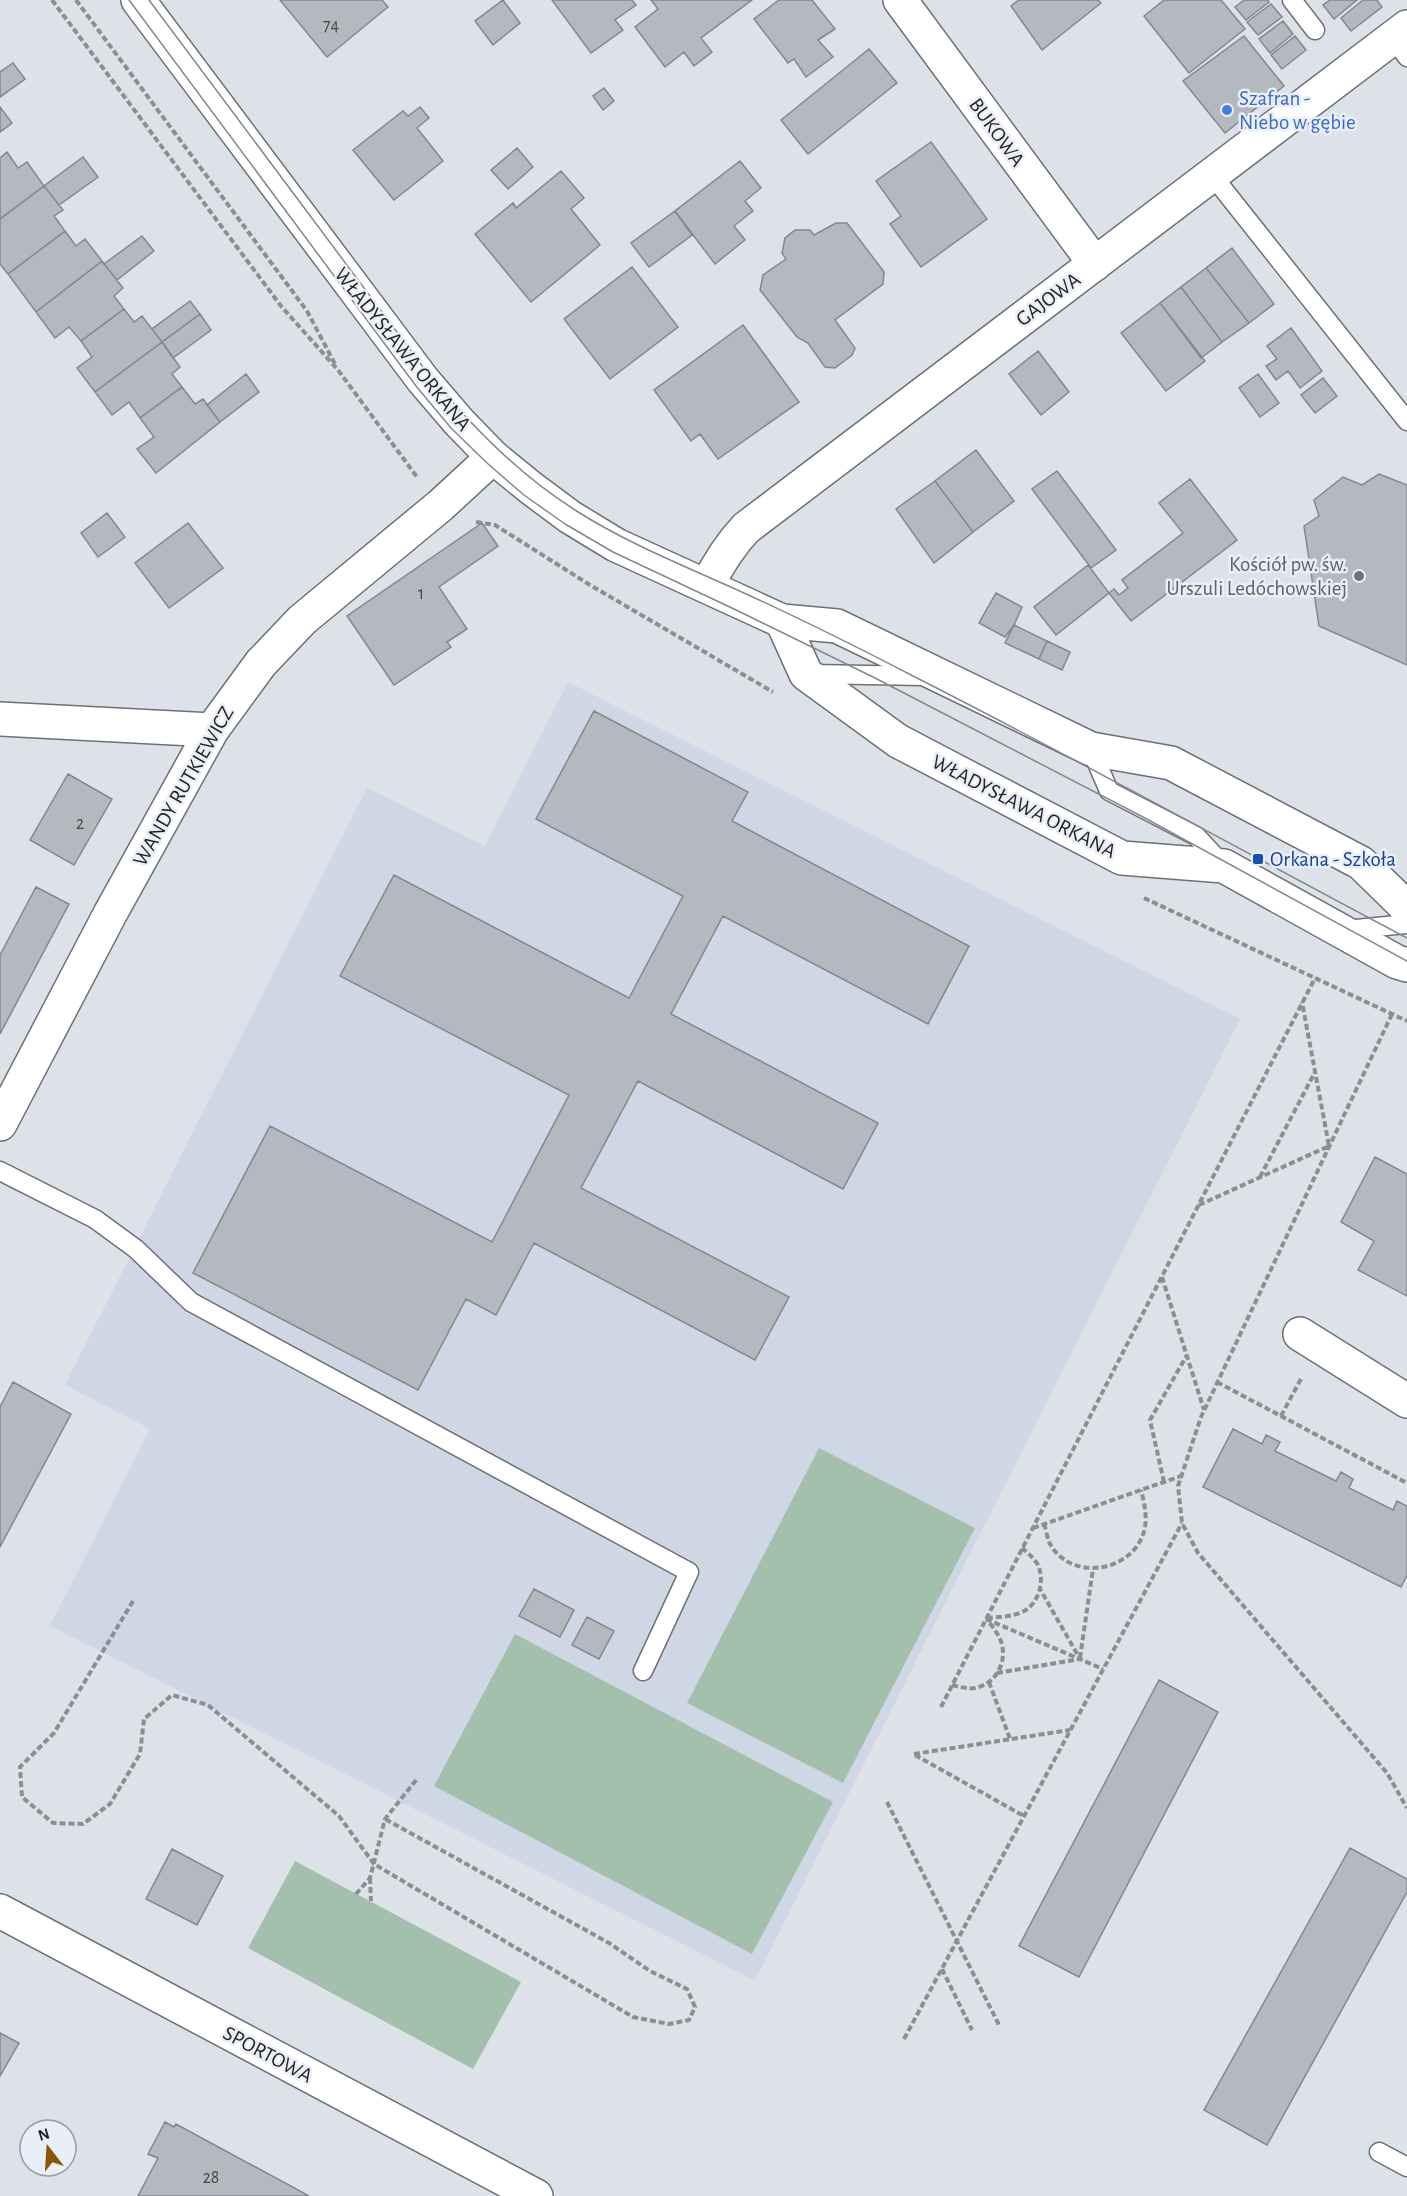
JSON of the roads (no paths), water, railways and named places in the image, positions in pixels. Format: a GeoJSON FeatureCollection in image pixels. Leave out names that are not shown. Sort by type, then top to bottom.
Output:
{"type":"FeatureCollection","features":[{"type":"Feature","properties":{"kind":"street","name":"WŁADYSŁAWA ORKANA"},"geometry":{"type":"LineString","coordinates":[[138,0],[423,380],[493,457],[570,517],[616,544],[782,621],[837,626],[1091,749],[1172,763],[1361,863],[1407,908]]}},
{"type":"Feature","properties":{"kind":"street","name":"BUKOWA"},"geometry":{"type":"LineString","coordinates":[[900,0],[1095,264]]}},
{"type":"Feature","properties":{"kind":"street","name":"GAJOWA"},"geometry":{"type":"LineString","coordinates":[[707,586],[725,552],[746,528],[1212,175],[1402,40]]}},
{"type":"Feature","properties":{"kind":"street","name":"WANDY RUTKIEWICZ"},"geometry":{"type":"LineString","coordinates":[[0,1124],[110,914],[212,730],[261,663],[302,621],[441,505],[493,457]]}},
{"type":"Feature","properties":{"kind":"street","name":"WŁADYSŁAWA ORKANA"},"geometry":{"type":"LineString","coordinates":[[782,621],[806,674],[898,741],[1122,858],[1224,866],[1398,963],[1407,965]]}},
{"type":"Feature","properties":{"kind":"street"},"geometry":{"type":"LineString","coordinates":[[0,719],[212,730]]}},
{"type":"Feature","properties":{"kind":"street"},"geometry":{"type":"LineString","coordinates":[[1310,1340],[1407,1401]]}},
{"type":"Feature","properties":{"kind":"street","name":"SPORTOWA"},"geometry":{"type":"LineString","coordinates":[[0,1911],[536,2196]]}},
{"type":"Feature","properties":{"kind":"lane"},"geometry":{"type":"LineString","coordinates":[[1292,0],[1315,30]]}},
{"type":"Feature","properties":{"kind":"lane"},"geometry":{"type":"LineString","coordinates":[[1212,175],[1407,421]]}},
{"type":"Feature","properties":{"kind":"lane"},"geometry":{"type":"LineString","coordinates":[[806,674],[942,677]]}},
{"type":"Feature","properties":{"kind":"lane"},"geometry":{"type":"LineString","coordinates":[[1091,749],[1109,791],[1196,836],[1224,866]]}},
{"type":"Feature","properties":{"kind":"lane"},"geometry":{"type":"LineString","coordinates":[[1341,931],[1407,924]]}},
{"type":"Feature","properties":{"kind":"lane"},"geometry":{"type":"LineString","coordinates":[[0,1171],[95,1219],[136,1249],[191,1302],[689,1572],[643,1671]]}},
{"type":"Feature","properties":{"kind":"lane"},"geometry":{"type":"LineString","coordinates":[[1379,2152],[1407,2167]]}},
{"type":"Feature","properties":{"kind":"tram line"},"geometry":{"type":"LineString","coordinates":[[129,0],[416,386],[451,428],[524,495],[565,524],[613,552],[875,678],[1143,817],[1407,961]]}},
{"type":"Feature","properties":{"kind":"tram line"},"geometry":{"type":"LineString","coordinates":[[149,0],[429,375],[497,448],[554,496],[595,522],[637,544],[871,654],[1407,938]]}},
{"type":"Feature","properties":{"kind":"place","name":"Szafran - Niebo w gębie"},"geometry":{"type":"Point","coordinates":[1227,110]}},
{"type":"Feature","properties":{"kind":"place","name":"Kościół pw. św. Urszuli Ledóchowskiej"},"geometry":{"type":"Point","coordinates":[1359,576]}},
{"type":"Feature","properties":{"kind":"place","name":"Orkana - Szkoła"},"geometry":{"type":"Point","coordinates":[1258,859]}}]}
